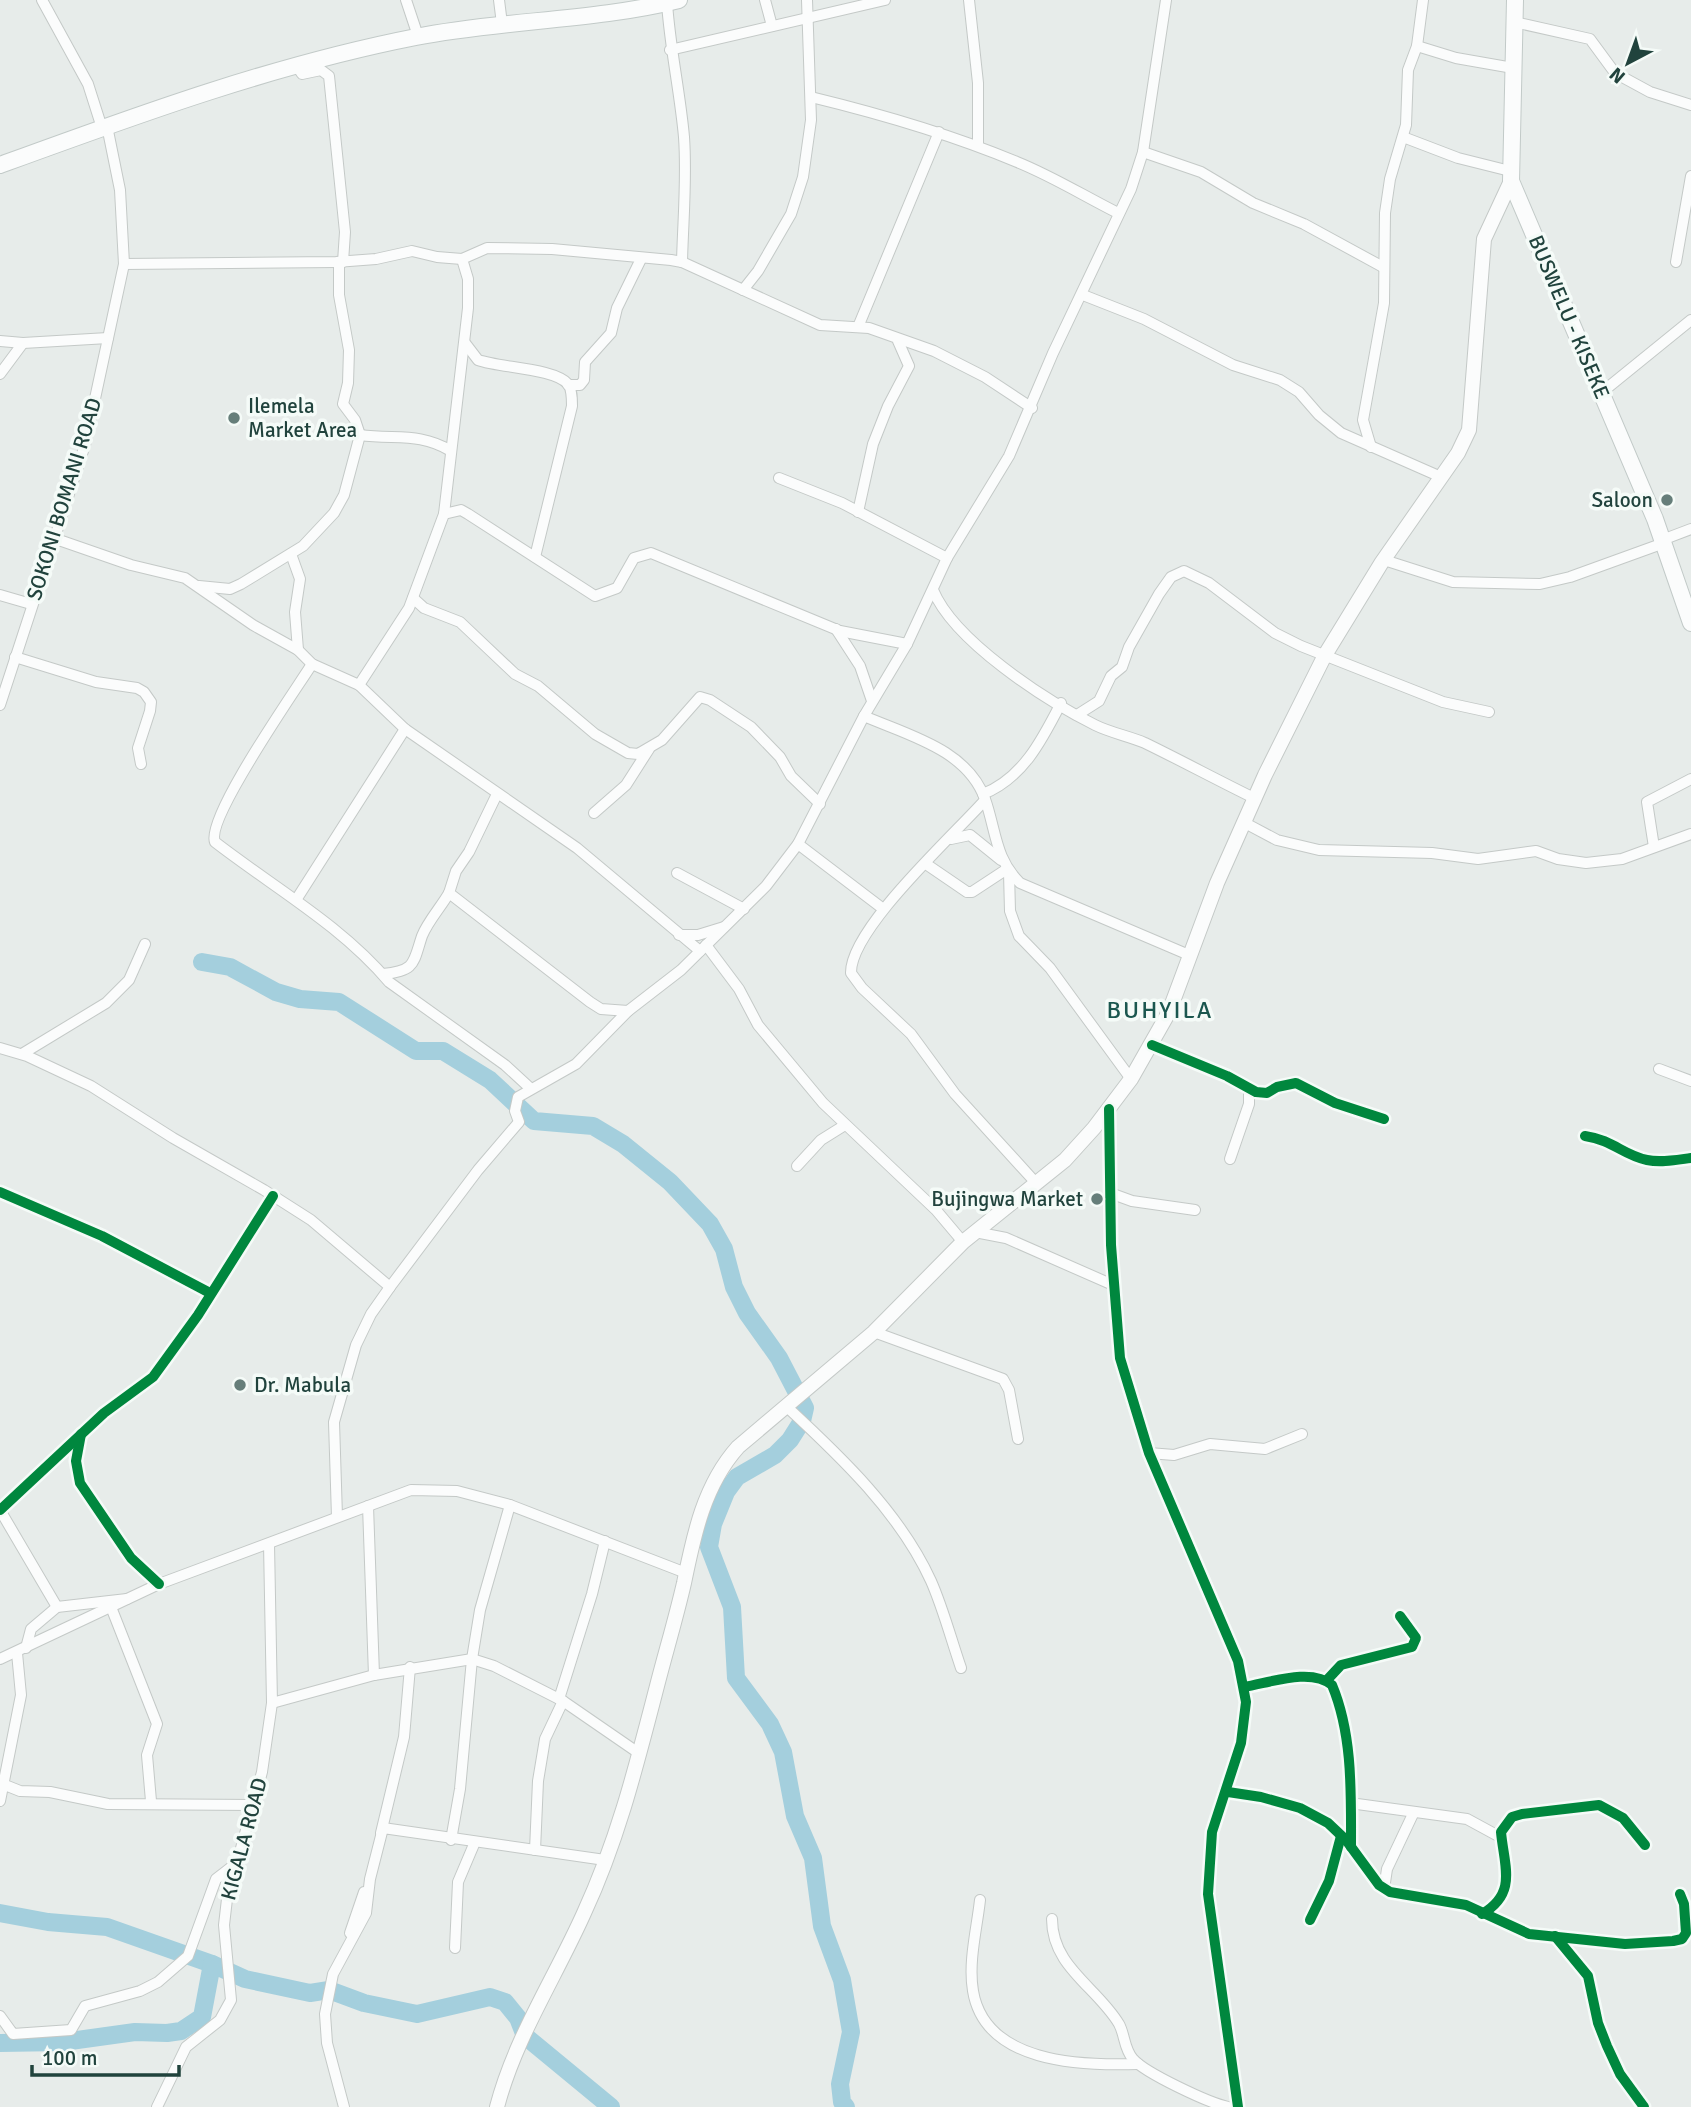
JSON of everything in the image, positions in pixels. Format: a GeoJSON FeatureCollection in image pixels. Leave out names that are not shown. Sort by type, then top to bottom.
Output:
{"type":"FeatureCollection","features":[{"type":"Feature","properties":{"kind":"main road","name":"BUSWELU - KISEKE"},"geometry":{"type":"LineString","coordinates":[[1515,0],[1511,176],[1663,542],[1690,618]]}},
{"type":"Feature","properties":{"kind":"main road"},"geometry":{"type":"LineString","coordinates":[[0,164],[166,103],[296,65],[418,36],[673,1]]}},
{"type":"Feature","properties":{"kind":"street","name":"SOKONI BOMANI ROAD"},"geometry":{"type":"LineString","coordinates":[[0,705],[31,604],[56,539],[93,416],[124,264],[120,190],[104,127],[88,84],[42,0]]}},
{"type":"Feature","properties":{"kind":"street"},"geometry":{"type":"LineString","coordinates":[[407,0],[418,36]]}},
{"type":"Feature","properties":{"kind":"street"},"geometry":{"type":"LineString","coordinates":[[499,0],[502,24]]}},
{"type":"Feature","properties":{"kind":"street"},"geometry":{"type":"LineString","coordinates":[[765,0],[772,26]]}},
{"type":"Feature","properties":{"kind":"street"},"geometry":{"type":"LineString","coordinates":[[743,290],[758,271],[798,199],[809,143],[811,97],[807,0]]}},
{"type":"Feature","properties":{"kind":"street"},"geometry":{"type":"LineString","coordinates":[[670,50],[885,0]]}},
{"type":"Feature","properties":{"kind":"street"},"geometry":{"type":"LineString","coordinates":[[969,0],[978,83],[978,146]]}},
{"type":"Feature","properties":{"kind":"street"},"geometry":{"type":"LineString","coordinates":[[337,1517],[334,1422],[356,1345],[390,1287],[478,1170],[509,1137],[519,1122],[515,1103],[530,1088],[549,1081],[576,1063],[628,1012],[744,909],[798,844],[820,804],[864,716],[907,644],[947,558],[1009,456],[1032,408],[1053,353],[1083,295],[1131,188],[1143,152],[1166,0]]}},
{"type":"Feature","properties":{"kind":"street"},"geometry":{"type":"LineString","coordinates":[[1371,447],[1363,421],[1384,303],[1383,267],[1389,184],[1403,137],[1408,70],[1418,46],[1423,0]]}},
{"type":"Feature","properties":{"kind":"street"},"geometry":{"type":"LineString","coordinates":[[673,1],[670,50],[684,136],[686,202],[682,262]]}},
{"type":"Feature","properties":{"kind":"street"},"geometry":{"type":"LineString","coordinates":[[1514,22],[1590,39],[1615,73],[1650,92],[1691,105]]}},
{"type":"Feature","properties":{"kind":"street"},"geometry":{"type":"LineString","coordinates":[[1418,46],[1456,58],[1513,68]]}},
{"type":"Feature","properties":{"kind":"street"},"geometry":{"type":"LineString","coordinates":[[198,586],[230,589],[291,554],[315,535],[339,504],[360,435],[355,420],[342,404],[348,383],[349,350],[339,295],[345,232],[329,76],[321,70],[302,74],[296,65]]}},
{"type":"Feature","properties":{"kind":"street"},"geometry":{"type":"LineString","coordinates":[[811,97],[939,132],[978,146],[1049,176],[1118,213]]}},
{"type":"Feature","properties":{"kind":"street"},"geometry":{"type":"LineString","coordinates":[[858,327],[939,132]]}},
{"type":"Feature","properties":{"kind":"street"},"geometry":{"type":"LineString","coordinates":[[497,2107],[531,2018],[585,1912],[621,1821],[703,1504],[724,1462],[738,1447],[874,1332],[963,1242],[1079,1146],[1131,1079],[1169,1012],[1189,955],[1245,823],[1325,655],[1469,430],[1483,239],[1511,176],[1403,137]]}},
{"type":"Feature","properties":{"kind":"street"},"geometry":{"type":"LineString","coordinates":[[1143,152],[1201,172],[1253,203],[1304,224],[1383,267]]}},
{"type":"Feature","properties":{"kind":"street"},"geometry":{"type":"LineString","coordinates":[[1676,262],[1691,176]]}},
{"type":"Feature","properties":{"kind":"street"},"geometry":{"type":"LineString","coordinates":[[124,264],[341,262],[412,251],[462,259],[487,248],[552,249],[682,262],[820,325],[858,327],[922,346],[958,362],[1032,408]]}},
{"type":"Feature","properties":{"kind":"street"},"geometry":{"type":"LineString","coordinates":[[359,685],[413,598],[449,495],[451,451],[465,343],[468,279],[462,259]]}},
{"type":"Feature","properties":{"kind":"street"},"geometry":{"type":"LineString","coordinates":[[465,343],[478,360],[555,376],[568,385],[580,385],[584,380],[585,362],[611,333],[617,307],[641,259]]}},
{"type":"Feature","properties":{"kind":"street"},"geometry":{"type":"LineString","coordinates":[[1083,295],[1144,319],[1233,365],[1280,380],[1299,392],[1319,415],[1342,433],[1441,477]]}},
{"type":"Feature","properties":{"kind":"street"},"geometry":{"type":"LineString","coordinates":[[1601,393],[1691,320]]}},
{"type":"Feature","properties":{"kind":"street"},"geometry":{"type":"LineString","coordinates":[[0,341],[23,343],[108,338]]}},
{"type":"Feature","properties":{"kind":"street"},"geometry":{"type":"LineString","coordinates":[[858,512],[873,444],[888,406],[909,366],[898,341]]}},
{"type":"Feature","properties":{"kind":"street"},"geometry":{"type":"LineString","coordinates":[[0,374],[23,343]]}},
{"type":"Feature","properties":{"kind":"street"},"geometry":{"type":"LineString","coordinates":[[535,557],[572,406],[568,385]]}},
{"type":"Feature","properties":{"kind":"street"},"geometry":{"type":"LineString","coordinates":[[1342,433],[1363,421]]}},
{"type":"Feature","properties":{"kind":"street"},"geometry":{"type":"LineString","coordinates":[[360,435],[387,439],[424,438],[451,451]]}},
{"type":"Feature","properties":{"kind":"street"},"geometry":{"type":"LineString","coordinates":[[779,478],[858,512],[947,558]]}},
{"type":"Feature","properties":{"kind":"street"},"geometry":{"type":"LineString","coordinates":[[449,495],[468,514]]}},
{"type":"Feature","properties":{"kind":"street"},"geometry":{"type":"LineString","coordinates":[[444,514],[461,510],[595,596],[617,588],[634,558],[651,553],[836,629],[907,644]]}},
{"type":"Feature","properties":{"kind":"street"},"geometry":{"type":"LineString","coordinates":[[1384,560],[1453,582],[1540,584],[1570,577],[1691,529]]}},
{"type":"Feature","properties":{"kind":"street"},"geometry":{"type":"LineString","coordinates":[[56,539],[131,565],[176,575],[198,586],[253,625],[298,650],[312,664],[359,685],[405,729],[587,856],[679,935],[703,948],[739,989],[758,1025],[845,1125],[936,1210],[963,1242]]}},
{"type":"Feature","properties":{"kind":"street"},"geometry":{"type":"LineString","coordinates":[[291,554],[300,579],[295,612],[298,650]]}},
{"type":"Feature","properties":{"kind":"street"},"geometry":{"type":"LineString","coordinates":[[1077,715],[1099,701],[1111,677],[1122,667],[1141,623],[1171,577],[1178,572],[1209,583],[1275,633],[1443,702],[1489,712]]}},
{"type":"Feature","properties":{"kind":"street"},"geometry":{"type":"LineString","coordinates":[[933,590],[940,607],[957,628],[1018,678],[1106,730],[1141,741],[1256,799]]}},
{"type":"Feature","properties":{"kind":"street"},"geometry":{"type":"LineString","coordinates":[[0,594],[31,604]]}},
{"type":"Feature","properties":{"kind":"street"},"geometry":{"type":"LineString","coordinates":[[413,598],[424,608],[460,622],[515,674],[538,685],[612,746],[628,753],[638,754],[649,750]]}},
{"type":"Feature","properties":{"kind":"street"},"geometry":{"type":"LineString","coordinates":[[836,629],[860,666],[873,701]]}},
{"type":"Feature","properties":{"kind":"street"},"geometry":{"type":"LineString","coordinates":[[15,657],[96,682],[137,688],[144,692],[151,702],[138,748],[141,764]]}},
{"type":"Feature","properties":{"kind":"street"},"geometry":{"type":"LineString","coordinates":[[312,664],[230,791],[213,832],[215,842],[296,901],[383,974],[530,1088]]}},
{"type":"Feature","properties":{"kind":"street"},"geometry":{"type":"LineString","coordinates":[[594,813],[626,785],[649,750],[673,729],[696,699],[703,697],[760,734],[780,757],[790,776],[820,804]]}},
{"type":"Feature","properties":{"kind":"street"},"geometry":{"type":"LineString","coordinates":[[1036,1183],[955,1094],[911,1034],[855,981],[851,973],[853,958],[882,908],[951,839],[984,797],[1020,769],[1061,704]]}},
{"type":"Feature","properties":{"kind":"street"},"geometry":{"type":"LineString","coordinates":[[864,716],[943,751],[956,760],[984,797],[1006,868],[1010,911],[1018,936],[1050,968],[1131,1079]]}},
{"type":"Feature","properties":{"kind":"street"},"geometry":{"type":"LineString","coordinates":[[296,901],[405,729]]}},
{"type":"Feature","properties":{"kind":"street"},"geometry":{"type":"LineString","coordinates":[[1654,847],[1647,802],[1691,779]]}},
{"type":"Feature","properties":{"kind":"street"},"geometry":{"type":"LineString","coordinates":[[383,974],[408,969],[416,961],[422,936],[449,893],[456,871],[497,794]]}},
{"type":"Feature","properties":{"kind":"street"},"geometry":{"type":"LineString","coordinates":[[1245,823],[1277,840],[1319,850],[1432,853],[1478,859],[1535,851],[1558,859],[1586,863],[1622,859],[1691,834]]}},
{"type":"Feature","properties":{"kind":"street"},"geometry":{"type":"LineString","coordinates":[[951,839],[970,835],[1034,890],[1189,955]]}},
{"type":"Feature","properties":{"kind":"street"},"geometry":{"type":"LineString","coordinates":[[798,844],[882,908]]}},
{"type":"Feature","properties":{"kind":"street"},"geometry":{"type":"LineString","coordinates":[[926,863],[967,892],[972,892],[1006,868]]}},
{"type":"Feature","properties":{"kind":"street"},"geometry":{"type":"LineString","coordinates":[[677,873],[744,909]]}},
{"type":"Feature","properties":{"kind":"street"},"geometry":{"type":"LineString","coordinates":[[449,893],[590,1002],[601,1009],[628,1012]]}},
{"type":"Feature","properties":{"kind":"street"},"geometry":{"type":"LineString","coordinates":[[679,935],[698,935],[727,925]]}},
{"type":"Feature","properties":{"kind":"street"},"geometry":{"type":"LineString","coordinates":[[22,1054],[106,1003],[129,980],[145,944]]}},
{"type":"Feature","properties":{"kind":"street"},"geometry":{"type":"LineString","coordinates":[[1152,1045],[1227,1076],[1249,1090],[1267,1093],[1296,1083],[1342,1106],[1384,1119]]}},
{"type":"Feature","properties":{"kind":"street"},"geometry":{"type":"LineString","coordinates":[[1,1051],[22,1054],[90,1086],[273,1196],[311,1220],[390,1287]]}},
{"type":"Feature","properties":{"kind":"street"},"geometry":{"type":"LineString","coordinates":[[1659,1069],[1691,1081]]}},
{"type":"Feature","properties":{"kind":"street"},"geometry":{"type":"LineString","coordinates":[[1230,1159],[1249,1104],[1249,1090]]}},
{"type":"Feature","properties":{"kind":"street"},"geometry":{"type":"LineString","coordinates":[[1109,1109],[1113,1285],[1119,1358],[1149,1453],[1234,1651],[1244,1687],[1246,1720],[1227,1792],[1212,1832],[1208,1894],[1238,2107]]}},
{"type":"Feature","properties":{"kind":"street"},"geometry":{"type":"LineString","coordinates":[[797,1166],[821,1140],[845,1125]]}},
{"type":"Feature","properties":{"kind":"street"},"geometry":{"type":"LineString","coordinates":[[1585,1136],[1612,1142],[1646,1160],[1691,1158]]}},
{"type":"Feature","properties":{"kind":"street"},"geometry":{"type":"LineString","coordinates":[[0,1192],[102,1236],[210,1293]]}},
{"type":"Feature","properties":{"kind":"street"},"geometry":{"type":"LineString","coordinates":[[1110,1192],[1132,1201],[1195,1210]]}},
{"type":"Feature","properties":{"kind":"street"},"geometry":{"type":"LineString","coordinates":[[57,1607],[0,1510],[80,1434],[153,1377],[273,1196]]}},
{"type":"Feature","properties":{"kind":"street"},"geometry":{"type":"LineString","coordinates":[[975,1232],[1006,1238],[1113,1285]]}},
{"type":"Feature","properties":{"kind":"street"},"geometry":{"type":"LineString","coordinates":[[874,1332],[1003,1379],[1009,1390],[1017,1439]]}},
{"type":"Feature","properties":{"kind":"street"},"geometry":{"type":"LineString","coordinates":[[787,1407],[852,1471],[903,1534],[931,1581],[961,1668]]}},
{"type":"Feature","properties":{"kind":"street"},"geometry":{"type":"LineString","coordinates":[[80,1434],[76,1461],[80,1483],[131,1558],[159,1584]]}},
{"type":"Feature","properties":{"kind":"street"},"geometry":{"type":"LineString","coordinates":[[1149,1453],[1174,1455],[1210,1444],[1265,1449],[1302,1434]]}},
{"type":"Feature","properties":{"kind":"street"},"geometry":{"type":"LineString","coordinates":[[0,1660],[159,1584],[411,1490],[457,1491],[510,1505],[686,1573]]}},
{"type":"Feature","properties":{"kind":"street"},"geometry":{"type":"LineString","coordinates":[[450,1840],[480,1610],[510,1505]]}},
{"type":"Feature","properties":{"kind":"street"},"geometry":{"type":"LineString","coordinates":[[368,1506],[374,1675]]}},
{"type":"Feature","properties":{"kind":"street"},"geometry":{"type":"LineString","coordinates":[[535,1850],[538,1782],[545,1739],[561,1700],[605,1541]]}},
{"type":"Feature","properties":{"kind":"street","name":"KIGALA ROAD"},"geometry":{"type":"LineString","coordinates":[[162,2105],[186,2047],[214,2026],[230,2007],[224,1925],[227,1899],[254,1805],[272,1703],[269,1544]]}},
{"type":"Feature","properties":{"kind":"street"},"geometry":{"type":"LineString","coordinates":[[0,1801],[21,1695],[21,1651],[31,1629],[57,1607],[112,1598],[129,1599]]}},
{"type":"Feature","properties":{"kind":"street"},"geometry":{"type":"LineString","coordinates":[[111,1608],[157,1724],[148,1755],[150,1801]]}},
{"type":"Feature","properties":{"kind":"street"},"geometry":{"type":"LineString","coordinates":[[1244,1687],[1290,1678],[1326,1680],[1341,1665],[1415,1645],[1416,1638],[1400,1616]]}},
{"type":"Feature","properties":{"kind":"street"},"geometry":{"type":"LineString","coordinates":[[272,1703],[410,1667],[472,1659],[494,1666],[561,1700],[640,1754]]}},
{"type":"Feature","properties":{"kind":"street"},"geometry":{"type":"LineString","coordinates":[[344,2107],[325,2031],[334,1974],[350,1934],[383,1829],[404,1737],[410,1667]]}},
{"type":"Feature","properties":{"kind":"street"},"geometry":{"type":"LineString","coordinates":[[1326,1680],[1339,1702],[1345,1728],[1351,1847]]}},
{"type":"Feature","properties":{"kind":"street"},"geometry":{"type":"LineString","coordinates":[[5,1785],[20,1791],[50,1792],[97,1802],[254,1805]]}},
{"type":"Feature","properties":{"kind":"street"},"geometry":{"type":"LineString","coordinates":[[1227,1792],[1300,1808],[1328,1823],[1384,1889],[1398,1894],[1453,1902],[1529,1934],[1632,1944],[1682,1939],[1686,1925],[1680,1894]]}},
{"type":"Feature","properties":{"kind":"street"},"geometry":{"type":"LineString","coordinates":[[1350,1803],[1413,1814],[1467,1819],[1502,1838]]}},
{"type":"Feature","properties":{"kind":"street"},"geometry":{"type":"LineString","coordinates":[[1482,1914],[1497,1905],[1504,1892],[1507,1875],[1502,1838],[1505,1825],[1512,1817],[1599,1805],[1623,1818],[1645,1845]]}},
{"type":"Feature","properties":{"kind":"street"},"geometry":{"type":"LineString","coordinates":[[1384,1889],[1387,1869],[1413,1814]]}},
{"type":"Feature","properties":{"kind":"street"},"geometry":{"type":"LineString","coordinates":[[383,1829],[606,1860]]}},
{"type":"Feature","properties":{"kind":"street"},"geometry":{"type":"LineString","coordinates":[[1310,1920],[1329,1881],[1341,1836]]}},
{"type":"Feature","properties":{"kind":"street"},"geometry":{"type":"LineString","coordinates":[[455,1948],[458,1882],[475,1842]]}},
{"type":"Feature","properties":{"kind":"street"},"geometry":{"type":"LineString","coordinates":[[0,2036],[71,2030],[85,2006],[140,1991],[158,1982],[188,1956],[216,1879],[238,1862]]}},
{"type":"Feature","properties":{"kind":"street"},"geometry":{"type":"LineString","coordinates":[[980,1900],[972,1988],[977,2008],[990,2029],[1019,2047],[1075,2064],[1138,2064]]}},
{"type":"Feature","properties":{"kind":"street"},"geometry":{"type":"LineString","coordinates":[[1052,1919],[1054,1944],[1082,1983],[1112,2014],[1123,2032],[1131,2058],[1211,2103],[1228,2107]]}},
{"type":"Feature","properties":{"kind":"street"},"geometry":{"type":"LineString","coordinates":[[1555,1936],[1588,1976],[1598,2023],[1619,2074],[1644,2107]]}},
{"type":"Feature","properties":{"kind":"street"},"geometry":{"type":"LineString","coordinates":[[0,2016],[13,2034]]}},
{"type":"Feature","properties":{"kind":"waterway"},"geometry":{"type":"LineString","coordinates":[[202,962],[230,967],[276,992],[300,999],[339,1002],[416,1051],[443,1051],[490,1080],[534,1121],[593,1126],[623,1144],[670,1182],[710,1224],[724,1249],[734,1287],[747,1313],[779,1358],[805,1408],[802,1421],[790,1440],[775,1455],[737,1477],[726,1492],[713,1524],[709,1547],[732,1607],[736,1678],[770,1724],[783,1752],[795,1816],[813,1858],[822,1926],[842,1980],[851,2032],[840,2084],[842,2102],[846,2107]]}},
{"type":"Feature","properties":{"kind":"waterway"},"geometry":{"type":"LineString","coordinates":[[0,1913],[48,1922],[107,1927],[212,1964]]}},
{"type":"Feature","properties":{"kind":"waterway"},"geometry":{"type":"LineString","coordinates":[[0,2043],[63,2042],[135,2032],[181,2031],[202,2017],[212,1964],[245,1979],[310,1993],[329,1990],[364,2003],[417,2014],[490,1997],[505,2002],[518,2018],[525,2036],[611,2107]]}},
{"type":"Feature","properties":{"kind":"cycle path"},"geometry":{"type":"LineString","coordinates":[[1152,1045],[1227,1076],[1256,1092],[1267,1093],[1277,1087],[1296,1083],[1335,1103],[1384,1119]]}},
{"type":"Feature","properties":{"kind":"cycle path"},"geometry":{"type":"LineString","coordinates":[[1109,1109],[1111,1245],[1120,1358],[1149,1453],[1238,1661],[1246,1702],[1241,1743],[1212,1832],[1208,1894],[1238,2107]]}},
{"type":"Feature","properties":{"kind":"cycle path"},"geometry":{"type":"LineString","coordinates":[[1585,1136],[1647,1160],[1691,1158]]}},
{"type":"Feature","properties":{"kind":"cycle path"},"geometry":{"type":"LineString","coordinates":[[0,1192],[102,1236],[210,1293]]}},
{"type":"Feature","properties":{"kind":"cycle path"},"geometry":{"type":"LineString","coordinates":[[0,1510],[104,1413],[153,1377],[198,1315],[273,1196]]}},
{"type":"Feature","properties":{"kind":"cycle path"},"geometry":{"type":"LineString","coordinates":[[81,1434],[76,1461],[80,1483],[131,1558],[159,1584]]}},
{"type":"Feature","properties":{"kind":"cycle path"},"geometry":{"type":"LineString","coordinates":[[1327,1680],[1341,1665],[1412,1647],[1416,1638],[1400,1616]]}},
{"type":"Feature","properties":{"kind":"cycle path"},"geometry":{"type":"LineString","coordinates":[[1244,1687],[1302,1677],[1313,1677],[1332,1685],[1339,1704],[1347,1744],[1351,1786],[1351,1847]]}},
{"type":"Feature","properties":{"kind":"cycle path"},"geometry":{"type":"LineString","coordinates":[[1228,1792],[1261,1797],[1300,1808],[1328,1823],[1346,1840],[1379,1885],[1390,1892],[1466,1905],[1529,1934],[1625,1944],[1682,1939],[1686,1933],[1684,1904],[1680,1894]]}},
{"type":"Feature","properties":{"kind":"cycle path"},"geometry":{"type":"LineString","coordinates":[[1482,1914],[1501,1897],[1505,1888],[1506,1867],[1501,1832],[1512,1817],[1599,1805],[1623,1818],[1645,1845]]}},
{"type":"Feature","properties":{"kind":"cycle path"},"geometry":{"type":"LineString","coordinates":[[1310,1920],[1329,1881],[1341,1836]]}},
{"type":"Feature","properties":{"kind":"cycle path"},"geometry":{"type":"LineString","coordinates":[[1555,1936],[1588,1976],[1598,2023],[1607,2046],[1620,2074],[1644,2107]]}},
{"type":"Feature","properties":{"kind":"place","name":"Ilemela Market Area"},"geometry":{"type":"Point","coordinates":[234,418]}},
{"type":"Feature","properties":{"kind":"place","name":"Saloon"},"geometry":{"type":"Point","coordinates":[1667,500]}},
{"type":"Feature","properties":{"kind":"place","name":"Bujingwa Market"},"geometry":{"type":"Point","coordinates":[1097,1199]}},
{"type":"Feature","properties":{"kind":"place","name":"Dr. Mabula"},"geometry":{"type":"Point","coordinates":[240,1385]}},
{"type":"Feature","properties":{"kind":"district","name":"BUHYILA"},"geometry":{"type":"Point","coordinates":[1160,1010]}}]}
